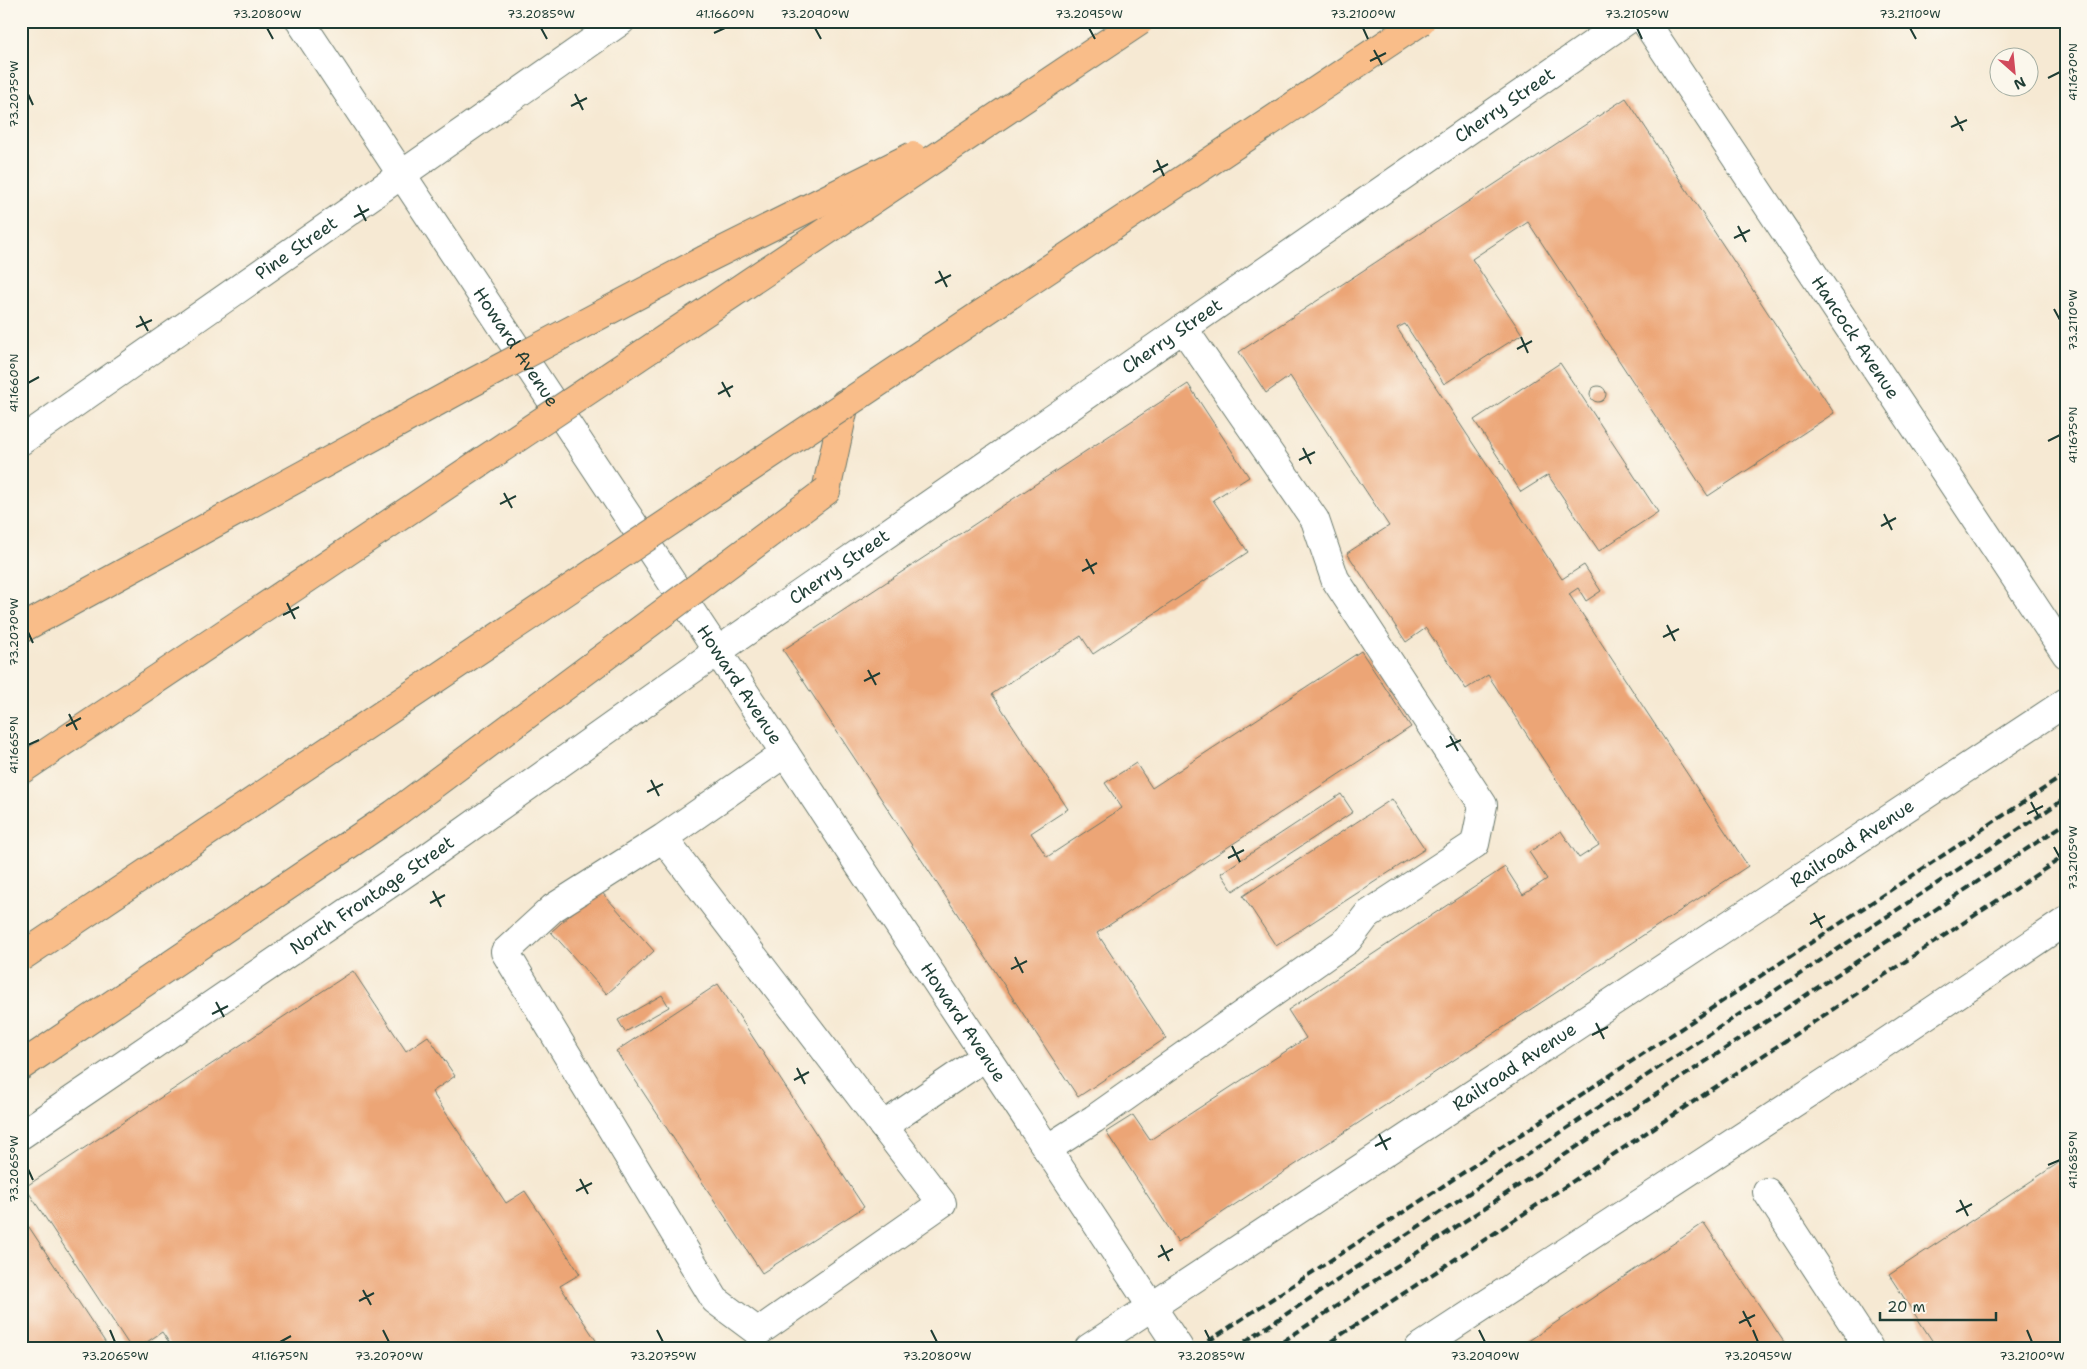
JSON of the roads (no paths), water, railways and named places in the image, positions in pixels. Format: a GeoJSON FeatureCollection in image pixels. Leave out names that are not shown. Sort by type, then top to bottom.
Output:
{"type":"FeatureCollection","features":[{"type":"Feature","properties":{"kind":"highway"},"geometry":{"type":"LineString","coordinates":[[21,770],[1140,21]]}},
{"type":"Feature","properties":{"kind":"highway"},"geometry":{"type":"LineString","coordinates":[[21,957],[699,503],[845,403],[1421,21]]}},
{"type":"Feature","properties":{"kind":"highway"},"geometry":{"type":"LineString","coordinates":[[21,629],[464,387],[704,260],[1010,108]]}},
{"type":"Feature","properties":{"kind":"highway"},"geometry":{"type":"LineString","coordinates":[[21,1066],[394,814],[826,491],[845,403]]}},
{"type":"Feature","properties":{"kind":"street","name":"Howard Avenue"},"geometry":{"type":"LineString","coordinates":[[300,21],[1179,1348]]}},
{"type":"Feature","properties":{"kind":"street","name":"Pine Street"},"geometry":{"type":"LineString","coordinates":[[21,441],[621,21]]}},
{"type":"Feature","properties":{"kind":"street","name":"Cherry Street"},"geometry":{"type":"LineString","coordinates":[[718,652],[1626,21]]}},
{"type":"Feature","properties":{"kind":"street","name":"Hancock Avenue"},"geometry":{"type":"LineString","coordinates":[[1645,21],[2066,654]]}},
{"type":"Feature","properties":{"kind":"street"},"geometry":{"type":"LineString","coordinates":[[1048,1149],[1094,1120],[1348,940],[1367,915],[1475,844],[1483,805],[1335,579],[1315,520],[1184,328]]}},
{"type":"Feature","properties":{"kind":"street","name":"North Frontage Street"},"geometry":{"type":"LineString","coordinates":[[21,1135],[417,865],[718,652]]}},
{"type":"Feature","properties":{"kind":"street","name":"Railroad Avenue"},"geometry":{"type":"LineString","coordinates":[[1089,1348],[2066,702]]}},
{"type":"Feature","properties":{"kind":"street"},"geometry":{"type":"LineString","coordinates":[[663,838],[942,1203],[758,1332],[715,1300],[505,952],[553,908],[663,838],[785,753]]}},
{"type":"Feature","properties":{"kind":"street"},"geometry":{"type":"LineString","coordinates":[[1420,1348],[1852,1065],[2066,921]]}},
{"type":"Feature","properties":{"kind":"street"},"geometry":{"type":"LineString","coordinates":[[883,1126],[986,1056]]}},
{"type":"Feature","properties":{"kind":"street"},"geometry":{"type":"LineString","coordinates":[[1768,1192],[1869,1348]]}},
{"type":"Feature","properties":{"kind":"railway"},"geometry":{"type":"LineString","coordinates":[[1198,1348],[2066,774]]}},
{"type":"Feature","properties":{"kind":"railway"},"geometry":{"type":"LineString","coordinates":[[1235,1348],[2066,798]]}},
{"type":"Feature","properties":{"kind":"railway"},"geometry":{"type":"LineString","coordinates":[[1273,1348],[2066,823]]}},
{"type":"Feature","properties":{"kind":"railway"},"geometry":{"type":"LineString","coordinates":[[1321,1348],[2066,855]]}}]}
